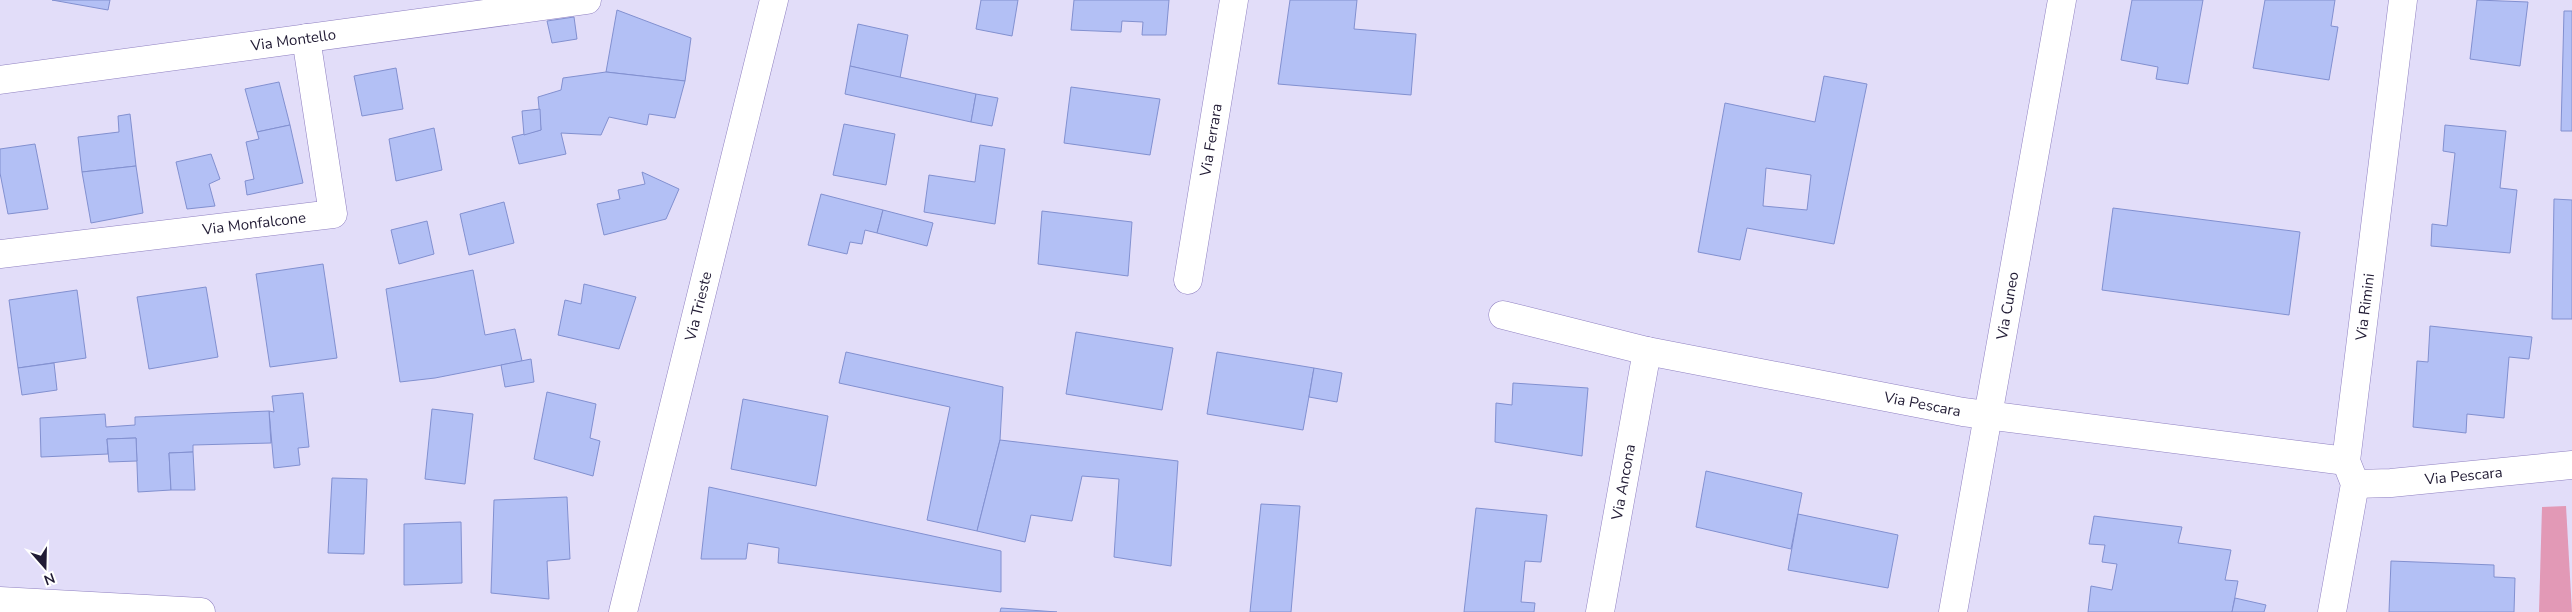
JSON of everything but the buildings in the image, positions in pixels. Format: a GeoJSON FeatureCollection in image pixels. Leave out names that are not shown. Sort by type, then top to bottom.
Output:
{"type":"FeatureCollection","features":[{"type":"Feature","properties":{"kind":"street","name":"Via Montello"},"geometry":{"type":"LineString","coordinates":[[0,80],[588,0]]}},
{"type":"Feature","properties":{"kind":"street","name":"Via Trieste"},"geometry":{"type":"LineString","coordinates":[[623,612],[774,0]]}},
{"type":"Feature","properties":{"kind":"street","name":"Via Ferrara"},"geometry":{"type":"LineString","coordinates":[[1188,280],[1234,0]]}},
{"type":"Feature","properties":{"kind":"street","name":"Via Cuneo"},"geometry":{"type":"LineString","coordinates":[[1953,612],[2062,0]]}},
{"type":"Feature","properties":{"kind":"street","name":"Via Rimini"},"geometry":{"type":"LineString","coordinates":[[2332,612],[2350,473],[2403,0]]}},
{"type":"Feature","properties":{"kind":"street","name":"Via Monfalcone"},"geometry":{"type":"LineString","coordinates":[[0,254],[182,234],[333,214],[306,38]]}},
{"type":"Feature","properties":{"kind":"street","name":"Via Pescara"},"geometry":{"type":"LineString","coordinates":[[1503,316],[1647,351],[1963,412],[2350,473],[2390,483],[2572,465]]}},
{"type":"Feature","properties":{"kind":"street","name":"Via Ancona"},"geometry":{"type":"LineString","coordinates":[[1600,612],[1647,351]]}},
{"type":"Feature","properties":{"kind":"street"},"geometry":{"type":"LineString","coordinates":[[0,601],[201,612]]}},
{"type":"Feature","properties":{"kind":"shaded area"},"geometry":{"type":"Polygon","coordinates":[[[2566,506],[2572,612],[2539,612],[2542,507],[2566,506]]]}}]}
